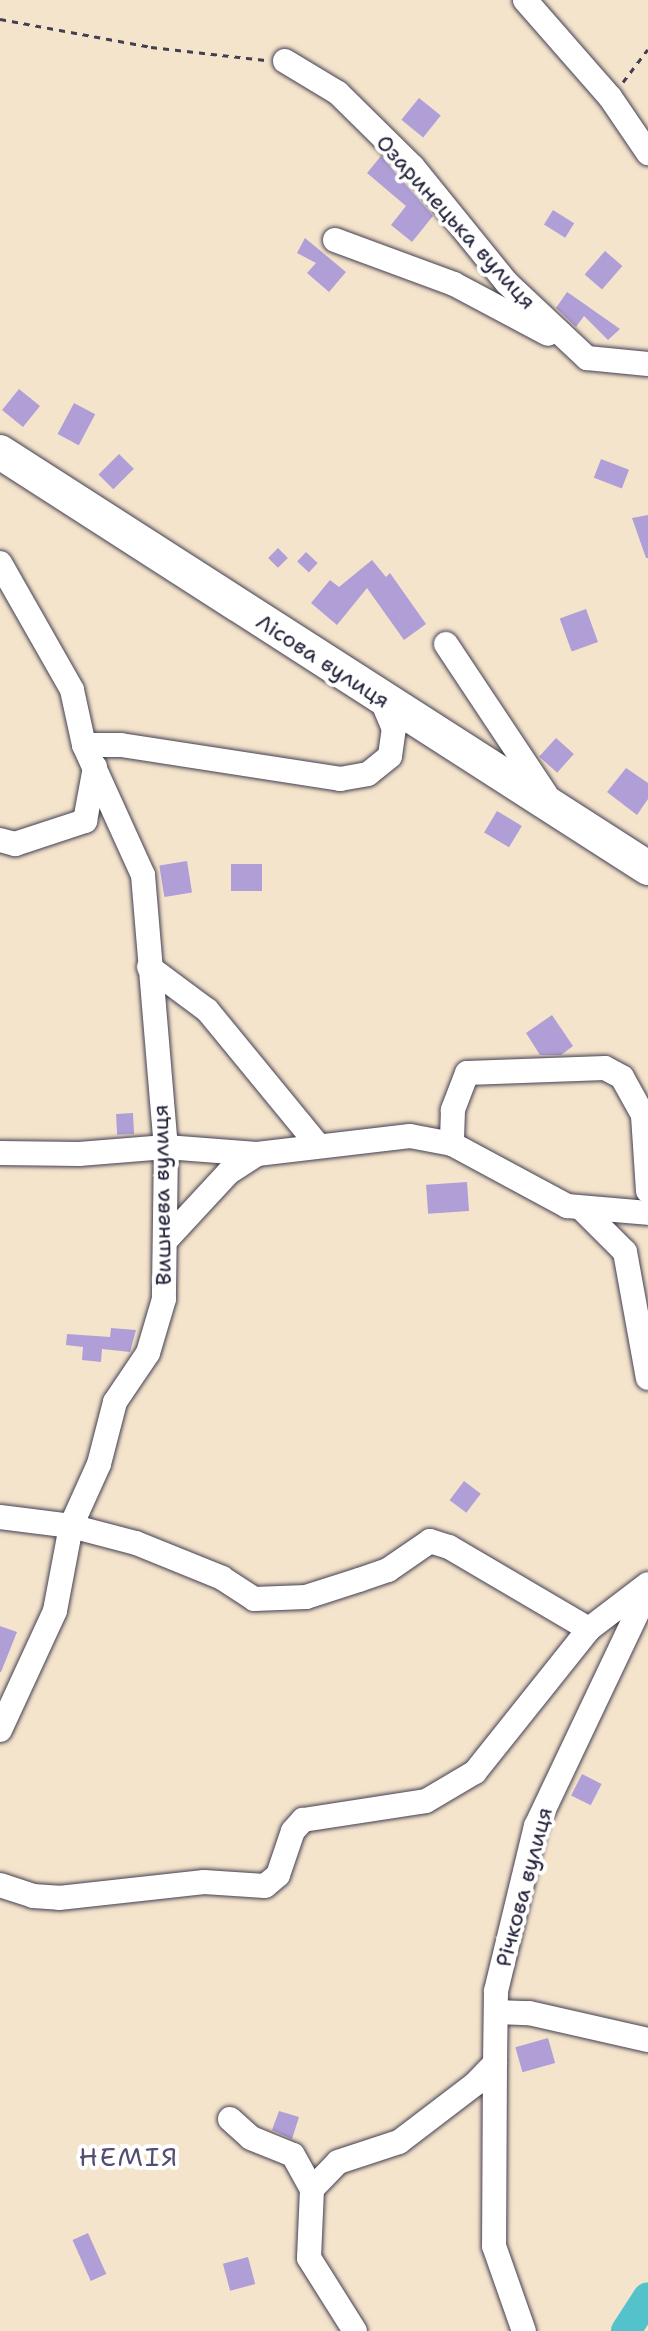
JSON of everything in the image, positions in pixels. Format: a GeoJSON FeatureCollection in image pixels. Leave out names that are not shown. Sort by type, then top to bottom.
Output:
{"type":"FeatureCollection","features":[{"type":"Feature","properties":{"kind":"highway","name":"Лісова вулиця"},"geometry":{"type":"LineString","coordinates":[[0,452],[381,699],[646,864]]}},
{"type":"Feature","properties":{"kind":"street"},"geometry":{"type":"LineString","coordinates":[[525,0],[610,97],[648,153]]}},
{"type":"Feature","properties":{"kind":"street","name":"Озаринецька вулиця"},"geometry":{"type":"LineString","coordinates":[[285,61],[338,93],[413,167],[507,283],[587,358]]}},
{"type":"Feature","properties":{"kind":"street","name":"Озаринецька вулиця"},"geometry":{"type":"LineString","coordinates":[[335,240],[454,284],[587,358],[648,364]]}},
{"type":"Feature","properties":{"kind":"street","name":"Вишнева вулиця"},"geometry":{"type":"LineString","coordinates":[[0,563],[72,690],[90,756],[143,875],[166,1147],[164,1299],[148,1353],[115,1402],[99,1464],[71,1526],[55,1611],[0,1730]]}},
{"type":"Feature","properties":{"kind":"street"},"geometry":{"type":"LineString","coordinates":[[446,644],[554,809]]}},
{"type":"Feature","properties":{"kind":"street"},"geometry":{"type":"LineString","coordinates":[[0,840],[15,844],[85,821],[90,756],[121,745],[340,779],[368,774],[390,756],[394,729],[381,699]]}},
{"type":"Feature","properties":{"kind":"street"},"geometry":{"type":"LineString","coordinates":[[149,967],[207,1010],[318,1145]]}},
{"type":"Feature","properties":{"kind":"street"},"geometry":{"type":"LineString","coordinates":[[452,1144],[453,1110],[467,1073],[605,1068],[622,1077],[643,1115],[648,1191]]}},
{"type":"Feature","properties":{"kind":"street"},"geometry":{"type":"LineString","coordinates":[[0,1153],[79,1154],[166,1147],[257,1154],[410,1136],[452,1144],[494,1171],[581,1208],[648,1213]]}},
{"type":"Feature","properties":{"kind":"street"},"geometry":{"type":"LineString","coordinates":[[166,1240],[228,1173],[257,1154]]}},
{"type":"Feature","properties":{"kind":"street"},"geometry":{"type":"LineString","coordinates":[[581,1208],[625,1252],[648,1378]]}},
{"type":"Feature","properties":{"kind":"street"},"geometry":{"type":"LineString","coordinates":[[0,1517],[71,1526],[136,1543],[222,1578],[254,1599],[306,1597],[359,1580],[388,1570],[430,1541],[449,1547],[589,1629]]}},
{"type":"Feature","properties":{"kind":"street"},"geometry":{"type":"LineString","coordinates":[[0,1885],[33,1896],[59,1898],[204,1882],[265,1886],[278,1875],[293,1831],[303,1820],[426,1801],[451,1789],[475,1772],[589,1629],[648,1584]]}},
{"type":"Feature","properties":{"kind":"street","name":"Річкова вулиця"},"geometry":{"type":"LineString","coordinates":[[524,2331],[494,2246],[496,1991],[536,1826],[648,1590]]}},
{"type":"Feature","properties":{"kind":"street"},"geometry":{"type":"LineString","coordinates":[[496,2012],[529,2013],[648,2040]]}},
{"type":"Feature","properties":{"kind":"street"},"geometry":{"type":"LineString","coordinates":[[312,2189],[338,2162],[399,2142],[495,2063]]}},
{"type":"Feature","properties":{"kind":"street"},"geometry":{"type":"LineString","coordinates":[[230,2119],[251,2138],[293,2155],[312,2189],[309,2258],[355,2331]]}},
{"type":"Feature","properties":{"kind":"path"},"geometry":{"type":"LineString","coordinates":[[0,19],[151,47],[285,61]]}},
{"type":"Feature","properties":{"kind":"path"},"geometry":{"type":"LineString","coordinates":[[610,97],[648,49]]}},
{"type":"Feature","properties":{"kind":"building"},"geometry":{"type":"Polygon","coordinates":[[[419,98],[441,116],[423,137],[401,120],[419,98]]]}},
{"type":"Feature","properties":{"kind":"building"},"geometry":{"type":"Polygon","coordinates":[[[381,156],[433,216],[412,242],[391,225],[406,206],[367,173],[381,156]]]}},
{"type":"Feature","properties":{"kind":"building"},"geometry":{"type":"Polygon","coordinates":[[[553,210],[574,223],[565,238],[544,224],[553,210]]]}},
{"type":"Feature","properties":{"kind":"building"},"geometry":{"type":"Polygon","coordinates":[[[305,238],[346,272],[329,292],[307,273],[316,263],[297,253],[305,238]]]}},
{"type":"Feature","properties":{"kind":"building"},"geometry":{"type":"Polygon","coordinates":[[[605,251],[622,266],[602,289],[585,274],[605,251]]]}},
{"type":"Feature","properties":{"kind":"building"},"geometry":{"type":"Polygon","coordinates":[[[567,292],[620,329],[608,340],[584,316],[576,327],[556,308],[567,292]]]}},
{"type":"Feature","properties":{"kind":"building"},"geometry":{"type":"Polygon","coordinates":[[[19,389],[40,406],[23,427],[2,410],[19,389]]]}},
{"type":"Feature","properties":{"kind":"building"},"geometry":{"type":"Polygon","coordinates":[[[74,403],[95,414],[79,445],[58,434],[74,403]]]}},
{"type":"Feature","properties":{"kind":"building"},"geometry":{"type":"Polygon","coordinates":[[[119,454],[134,469],[113,489],[98,475],[119,454]]]}},
{"type":"Feature","properties":{"kind":"building"},"geometry":{"type":"Polygon","coordinates":[[[601,459],[629,470],[622,488],[594,478],[601,459]]]}},
{"type":"Feature","properties":{"kind":"building"},"geometry":{"type":"Polygon","coordinates":[[[648,515],[648,558],[646,558],[632,518],[648,515]]]}},
{"type":"Feature","properties":{"kind":"building"},"geometry":{"type":"Polygon","coordinates":[[[278,548],[288,558],[278,568],[268,558],[278,548]]]}},
{"type":"Feature","properties":{"kind":"building"},"geometry":{"type":"Polygon","coordinates":[[[306,552],[318,563],[309,572],[297,562],[306,552]]]}},
{"type":"Feature","properties":{"kind":"building"},"geometry":{"type":"Polygon","coordinates":[[[372,560],[386,577],[390,573],[426,624],[404,640],[367,588],[337,625],[311,603],[330,580],[339,587],[372,560]]]}},
{"type":"Feature","properties":{"kind":"building"},"geometry":{"type":"Polygon","coordinates":[[[586,609],[598,642],[572,651],[560,619],[586,609]]]}},
{"type":"Feature","properties":{"kind":"building"},"geometry":{"type":"Polygon","coordinates":[[[556,738],[574,754],[557,773],[539,757],[556,738]]]}},
{"type":"Feature","properties":{"kind":"building"},"geometry":{"type":"Polygon","coordinates":[[[626,768],[648,783],[648,799],[637,815],[607,792],[626,768]]]}},
{"type":"Feature","properties":{"kind":"building"},"geometry":{"type":"Polygon","coordinates":[[[497,811],[522,826],[509,847],[484,832],[497,811]]]}},
{"type":"Feature","properties":{"kind":"building"},"geometry":{"type":"Polygon","coordinates":[[[187,861],[192,893],[164,897],[159,865],[187,861]]]}},
{"type":"Feature","properties":{"kind":"building"},"geometry":{"type":"Polygon","coordinates":[[[231,864],[262,864],[262,891],[231,891],[231,864]]]}},
{"type":"Feature","properties":{"kind":"building"},"geometry":{"type":"Polygon","coordinates":[[[552,1015],[573,1046],[561,1055],[540,1055],[526,1033],[552,1015]]]}},
{"type":"Feature","properties":{"kind":"building"},"geometry":{"type":"Polygon","coordinates":[[[133,1113],[134,1134],[117,1135],[116,1114],[133,1113]]]}},
{"type":"Feature","properties":{"kind":"building"},"geometry":{"type":"Polygon","coordinates":[[[467,1182],[469,1211],[428,1214],[426,1185],[467,1182]]]}},
{"type":"Feature","properties":{"kind":"building"},"geometry":{"type":"Polygon","coordinates":[[[111,1328],[136,1330],[130,1352],[102,1349],[101,1362],[82,1360],[83,1347],[66,1345],[67,1334],[110,1337],[111,1328]]]}},
{"type":"Feature","properties":{"kind":"building"},"geometry":{"type":"Polygon","coordinates":[[[464,1481],[481,1494],[466,1513],[450,1500],[464,1481]]]}},
{"type":"Feature","properties":{"kind":"building"},"geometry":{"type":"Polygon","coordinates":[[[0,1626],[17,1632],[1,1672],[0,1672],[0,1626]]]}},
{"type":"Feature","properties":{"kind":"building"},"geometry":{"type":"Polygon","coordinates":[[[582,1774],[602,1784],[591,1805],[571,1795],[582,1774]]]}},
{"type":"Feature","properties":{"kind":"building"},"geometry":{"type":"Polygon","coordinates":[[[548,2038],[555,2063],[522,2072],[515,2047],[548,2038]]]}},
{"type":"Feature","properties":{"kind":"building"},"geometry":{"type":"Polygon","coordinates":[[[279,2111],[299,2117],[292,2139],[272,2130],[279,2111]]]}},
{"type":"Feature","properties":{"kind":"building"},"geometry":{"type":"Polygon","coordinates":[[[88,2233],[106,2274],[91,2281],[72,2240],[88,2233]]]}},
{"type":"Feature","properties":{"kind":"building"},"geometry":{"type":"Polygon","coordinates":[[[248,2257],[255,2284],[230,2291],[223,2264],[248,2257]]]}},
{"type":"Feature","properties":{"kind":"waterway","name":"НЕМІЯ"},"geometry":{"type":"LineString","coordinates":[[626,2331],[648,2297]]}},
{"type":"Feature","properties":{"kind":"district","name":"НЕМІЯ"},"geometry":{"type":"Point","coordinates":[129,2157]}}]}
